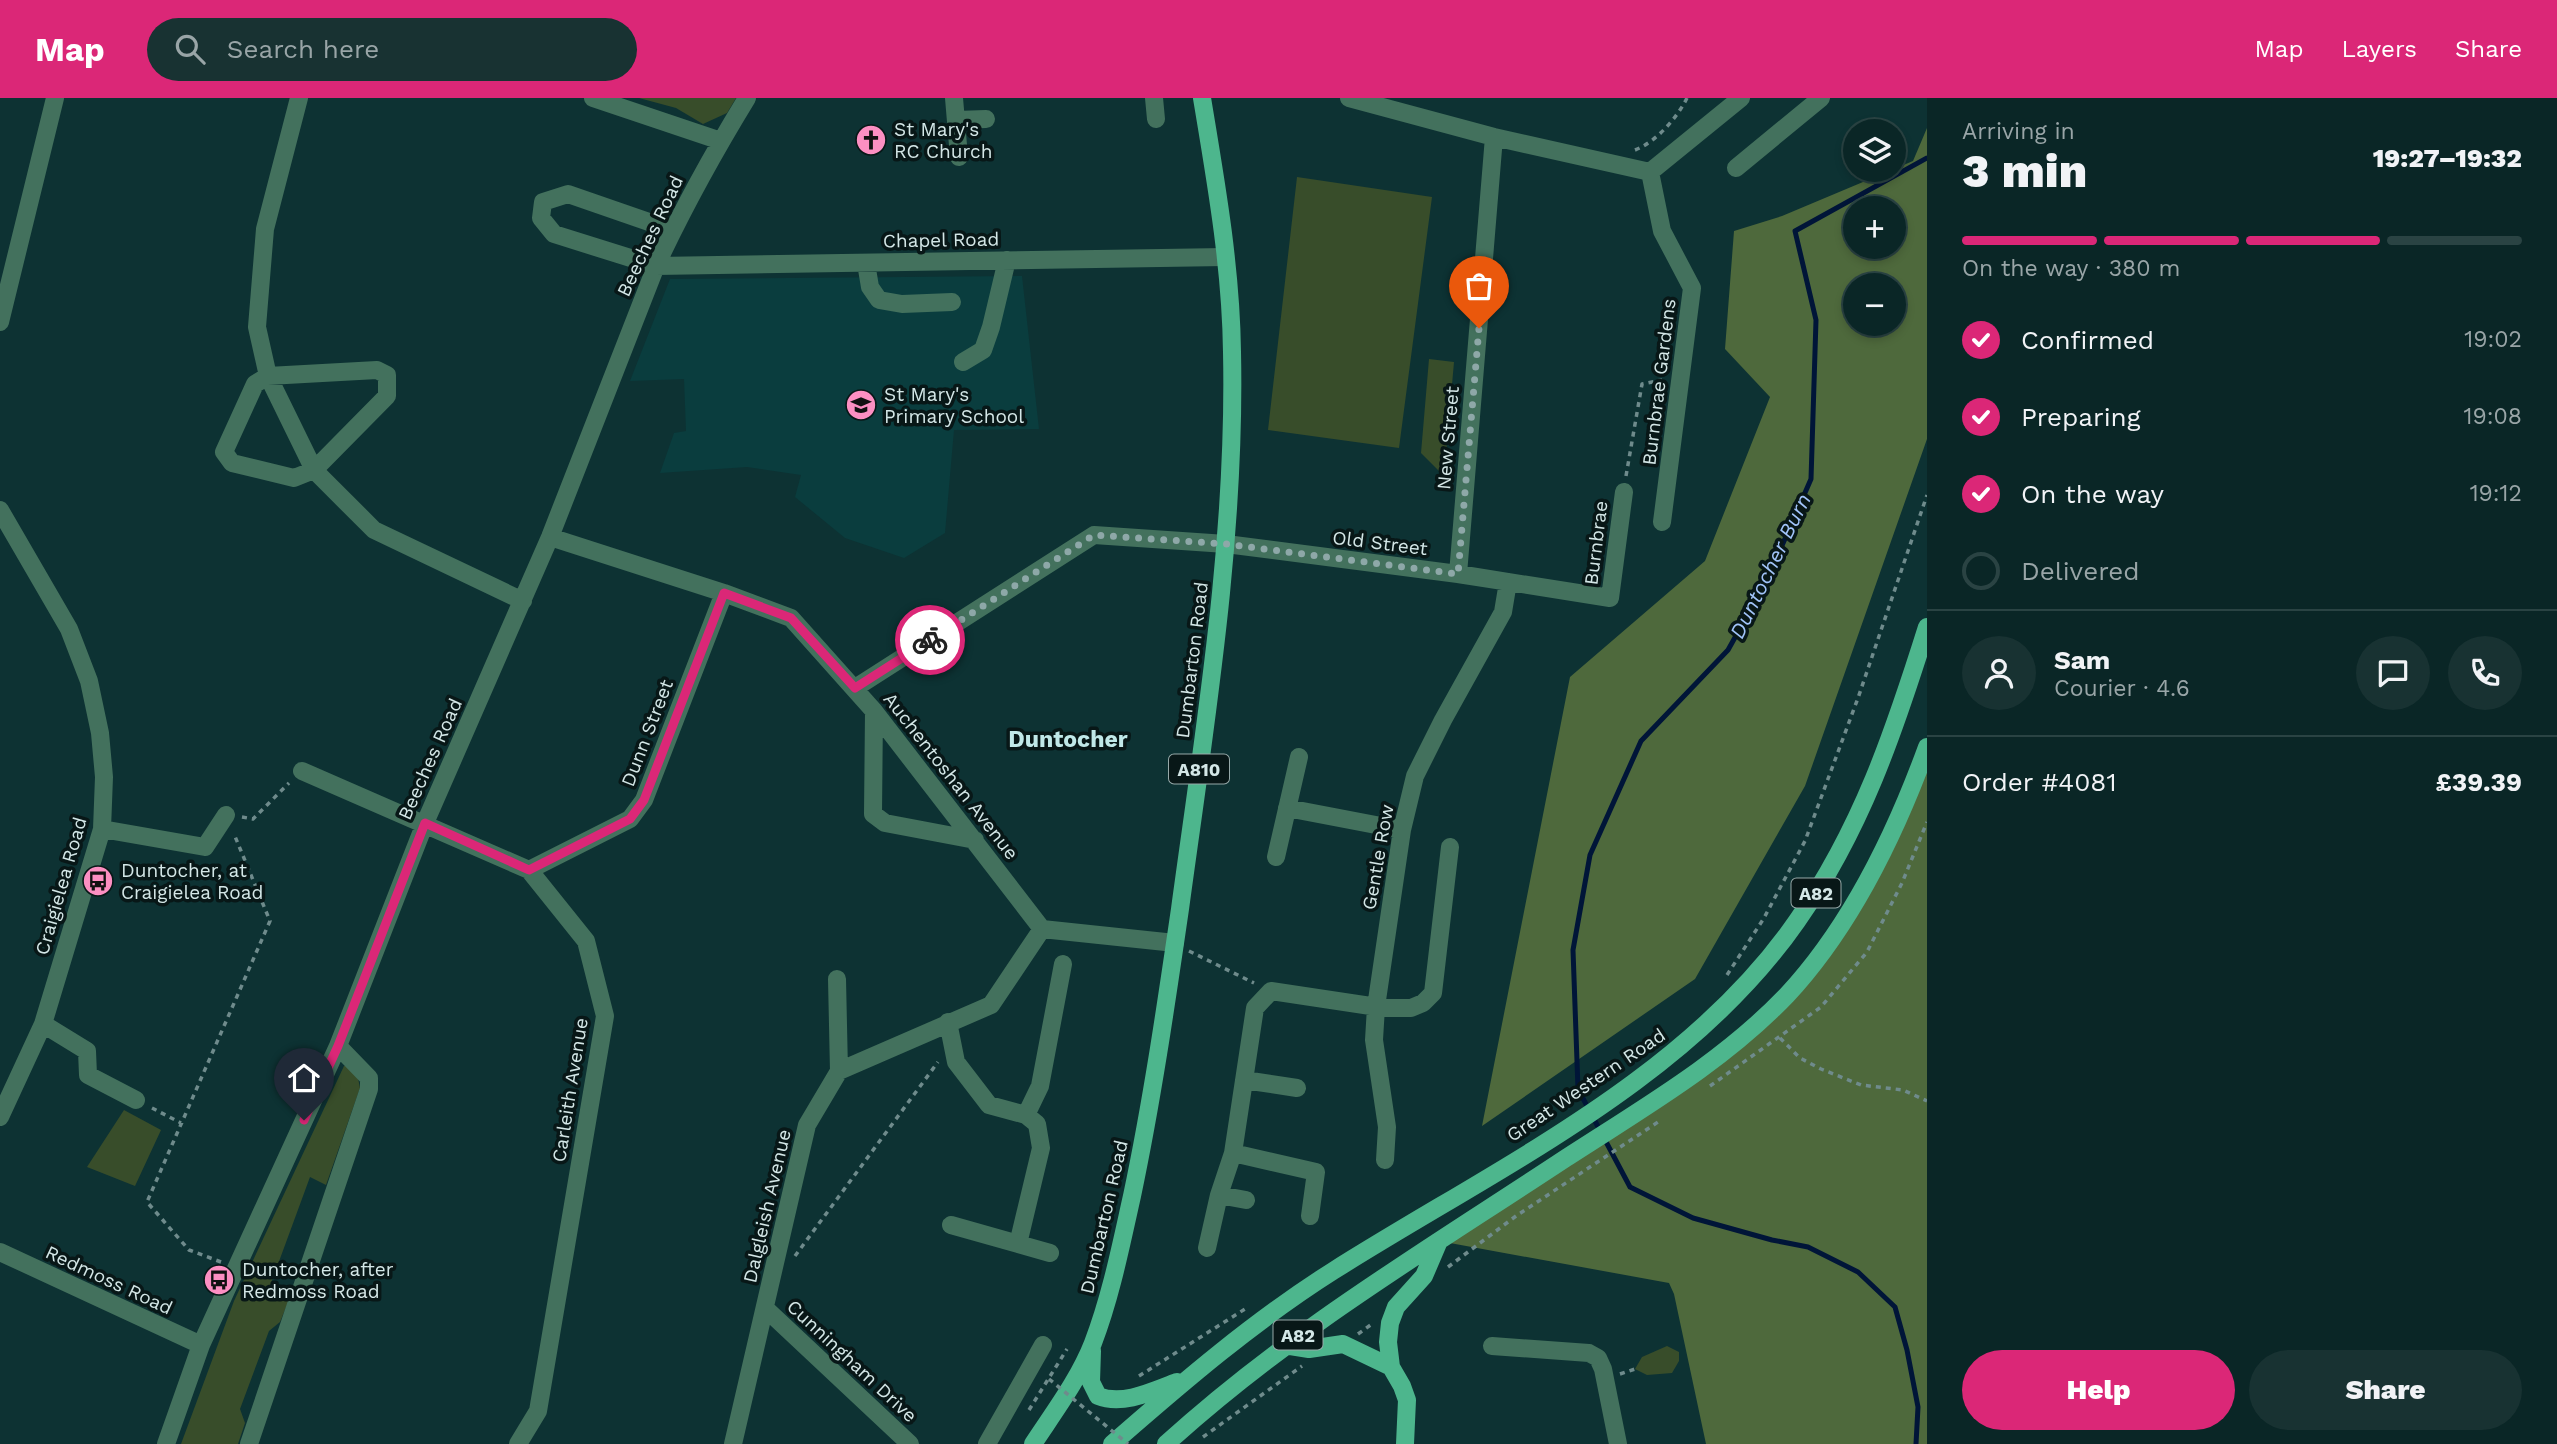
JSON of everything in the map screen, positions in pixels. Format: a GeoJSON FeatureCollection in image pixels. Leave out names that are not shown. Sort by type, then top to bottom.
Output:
{"type":"FeatureCollection","features":[{"type":"Feature","properties":{"kind":"main road","name":"Dumbarton Road"},"geometry":{"type":"LineString","coordinates":[[1093,1344],[1121,1247],[1147,1127],[1213,668],[1226,544],[1233,351],[1216,177],[1202,98]]}},
{"type":"Feature","properties":{"kind":"main road","name":"Great Western Road"},"geometry":{"type":"LineString","coordinates":[[1112,1444],[1191,1376],[1304,1290],[1615,1096],[1660,1064],[1724,1007],[1768,960],[1804,912],[1839,855],[1875,780],[1894,732],[1927,627]]}},
{"type":"Feature","properties":{"kind":"main road","name":"A82"},"geometry":{"type":"LineString","coordinates":[[1166,1444],[1284,1345],[1337,1306],[1631,1117],[1717,1058],[1779,1002],[1814,962],[1864,886],[1886,846],[1927,747]]}},
{"type":"Feature","properties":{"kind":"main road"},"geometry":{"type":"LineString","coordinates":[[1405,1444],[1406,1400],[1402,1386],[1391,1367],[1388,1342],[1390,1322],[1396,1307],[1424,1276],[1439,1241]]}},
{"type":"Feature","properties":{"kind":"main road"},"geometry":{"type":"LineString","coordinates":[[1093,1344],[1091,1382],[1098,1396],[1105,1399],[1130,1398],[1191,1376]]}},
{"type":"Feature","properties":{"kind":"main road"},"geometry":{"type":"LineString","coordinates":[[1033,1444],[1071,1386],[1093,1344]]}},
{"type":"Feature","properties":{"kind":"main road"},"geometry":{"type":"LineString","coordinates":[[1284,1345],[1309,1349],[1343,1344],[1391,1367]]}},
{"type":"Feature","properties":{"kind":"street"},"geometry":{"type":"LineString","coordinates":[[0,321],[55,98]]}},
{"type":"Feature","properties":{"kind":"street"},"geometry":{"type":"LineString","coordinates":[[299,98],[265,229],[257,327],[268,376],[314,470],[374,530],[523,601]]}},
{"type":"Feature","properties":{"kind":"street"},"geometry":{"type":"LineString","coordinates":[[593,98],[721,141]]}},
{"type":"Feature","properties":{"kind":"street","name":"Beeches Road"},"geometry":{"type":"LineString","coordinates":[[166,1444],[201,1345],[338,1046],[425,823],[550,537],[656,266],[721,141],[747,98]]}},
{"type":"Feature","properties":{"kind":"street"},"geometry":{"type":"LineString","coordinates":[[954,98],[959,157]]}},
{"type":"Feature","properties":{"kind":"street"},"geometry":{"type":"LineString","coordinates":[[1154,98],[1156,119]]}},
{"type":"Feature","properties":{"kind":"street"},"geometry":{"type":"LineString","coordinates":[[1349,98],[1494,137],[1650,172],[1741,98]]}},
{"type":"Feature","properties":{"kind":"street"},"geometry":{"type":"LineString","coordinates":[[1736,168],[1821,98]]}},
{"type":"Feature","properties":{"kind":"street"},"geometry":{"type":"LineString","coordinates":[[956,120],[986,119]]}},
{"type":"Feature","properties":{"kind":"street","name":"New Street"},"geometry":{"type":"LineString","coordinates":[[1458,574],[1494,137]]}},
{"type":"Feature","properties":{"kind":"street","name":"Burnbrae Gardens"},"geometry":{"type":"LineString","coordinates":[[1650,172],[1662,231],[1692,288],[1662,522]]}},
{"type":"Feature","properties":{"kind":"street","name":"Chapel Road"},"geometry":{"type":"LineString","coordinates":[[673,230],[568,194],[543,202],[541,218],[554,233],[656,266],[1225,257]]}},
{"type":"Feature","properties":{"kind":"street"},"geometry":{"type":"LineString","coordinates":[[962,362],[983,350],[1007,260]]}},
{"type":"Feature","properties":{"kind":"street"},"geometry":{"type":"LineString","coordinates":[[866,262],[870,286],[879,300],[902,304],[952,302]]}},
{"type":"Feature","properties":{"kind":"street"},"geometry":{"type":"LineString","coordinates":[[376,370],[387,375],[387,396],[314,470],[294,478],[232,463],[224,452],[255,384],[268,376],[376,370]]}},
{"type":"Feature","properties":{"kind":"street","name":"Burnbrae"},"geometry":{"type":"LineString","coordinates":[[1610,598],[1623,492]]}},
{"type":"Feature","properties":{"kind":"street","name":"Craigielea Road"},"geometry":{"type":"LineString","coordinates":[[0,510],[69,629],[89,681],[100,733],[103,766],[102,829],[43,1024],[0,1117]]}},
{"type":"Feature","properties":{"kind":"street","name":"Old Street"},"geometry":{"type":"LineString","coordinates":[[855,688],[1094,535],[1226,544],[1458,574],[1610,598]]}},
{"type":"Feature","properties":{"kind":"street","name":"Auchentoshan Avenue"},"geometry":{"type":"LineString","coordinates":[[550,537],[724,593],[791,618],[874,710],[1042,929]]}},
{"type":"Feature","properties":{"kind":"street","name":"Gentle Row"},"geometry":{"type":"LineString","coordinates":[[1385,1160],[1387,1127],[1374,1040],[1376,1007],[1402,830],[1415,776],[1503,612],[1508,582]]}},
{"type":"Feature","properties":{"kind":"street","name":"Dunn Street"},"geometry":{"type":"LineString","coordinates":[[529,870],[630,819],[644,800],[724,593]]}},
{"type":"Feature","properties":{"kind":"street"},"geometry":{"type":"LineString","coordinates":[[874,710],[873,814],[885,823],[975,840]]}},
{"type":"Feature","properties":{"kind":"street"},"geometry":{"type":"LineString","coordinates":[[1276,857],[1299,757]]}},
{"type":"Feature","properties":{"kind":"street","name":"Carleith Avenue"},"geometry":{"type":"LineString","coordinates":[[302,771],[529,870],[586,942],[605,1016],[538,1410],[518,1444]]}},
{"type":"Feature","properties":{"kind":"street"},"geometry":{"type":"LineString","coordinates":[[1287,808],[1402,830]]}},
{"type":"Feature","properties":{"kind":"street"},"geometry":{"type":"LineString","coordinates":[[102,829],[205,846],[226,815]]}},
{"type":"Feature","properties":{"kind":"street"},"geometry":{"type":"LineString","coordinates":[[1207,1248],[1219,1195],[1233,1153],[1255,1008],[1270,991],[1376,1007],[1411,1008],[1423,1003],[1433,993],[1450,847]]}},
{"type":"Feature","properties":{"kind":"street"},"geometry":{"type":"LineString","coordinates":[[837,979],[839,1071],[991,1005],[1042,929],[1175,943]]}},
{"type":"Feature","properties":{"kind":"street"},"geometry":{"type":"LineString","coordinates":[[1026,1115],[1040,1086],[1063,964]]}},
{"type":"Feature","properties":{"kind":"street"},"geometry":{"type":"LineString","coordinates":[[948,1023],[956,1062],[989,1105],[1026,1115],[1037,1124],[1041,1148],[1018,1244]]}},
{"type":"Feature","properties":{"kind":"street"},"geometry":{"type":"LineString","coordinates":[[43,1024],[87,1051],[88,1074],[136,1100]]}},
{"type":"Feature","properties":{"kind":"street"},"geometry":{"type":"LineString","coordinates":[[249,1444],[369,1089],[369,1077],[338,1046]]}},
{"type":"Feature","properties":{"kind":"street","name":"Dalgleish Avenue"},"geometry":{"type":"LineString","coordinates":[[733,1444],[807,1125],[839,1071]]}},
{"type":"Feature","properties":{"kind":"street"},"geometry":{"type":"LineString","coordinates":[[1244,1080],[1297,1088]]}},
{"type":"Feature","properties":{"kind":"street"},"geometry":{"type":"LineString","coordinates":[[1233,1153],[1316,1172],[1310,1216]]}},
{"type":"Feature","properties":{"kind":"street"},"geometry":{"type":"LineString","coordinates":[[1219,1195],[1246,1200]]}},
{"type":"Feature","properties":{"kind":"street"},"geometry":{"type":"LineString","coordinates":[[951,1225],[1050,1252]]}},
{"type":"Feature","properties":{"kind":"street","name":"Redmoss Road"},"geometry":{"type":"LineString","coordinates":[[0,1252],[201,1345]]}},
{"type":"Feature","properties":{"kind":"street","name":"Cunningham Drive"},"geometry":{"type":"LineString","coordinates":[[766,1309],[910,1444]]}},
{"type":"Feature","properties":{"kind":"street"},"geometry":{"type":"LineString","coordinates":[[987,1444],[1043,1345]]}},
{"type":"Feature","properties":{"kind":"street"},"geometry":{"type":"LineString","coordinates":[[1492,1346],[1589,1353],[1598,1358],[1603,1369],[1618,1444]]}},
{"type":"Feature","properties":{"kind":"path"},"geometry":{"type":"LineString","coordinates":[[1614,164],[1623,155],[1644,147],[1679,113],[1687,98]]}},
{"type":"Feature","properties":{"kind":"path"},"geometry":{"type":"LineString","coordinates":[[1623,492],[1642,384],[1681,377]]}},
{"type":"Feature","properties":{"kind":"path"},"geometry":{"type":"LineString","coordinates":[[1723,980],[1764,918],[1805,841],[1858,698],[1927,495]]}},
{"type":"Feature","properties":{"kind":"path"},"geometry":{"type":"LineString","coordinates":[[226,815],[253,819],[302,771]]}},
{"type":"Feature","properties":{"kind":"path"},"geometry":{"type":"LineString","coordinates":[[226,815],[270,921],[147,1202],[189,1250],[236,1268]]}},
{"type":"Feature","properties":{"kind":"path"},"geometry":{"type":"LineString","coordinates":[[1175,943],[1270,991]]}},
{"type":"Feature","properties":{"kind":"path"},"geometry":{"type":"LineString","coordinates":[[1780,1038],[1800,1058],[1821,1069],[1861,1085],[1903,1090],[1927,1101]]}},
{"type":"Feature","properties":{"kind":"path"},"geometry":{"type":"LineString","coordinates":[[794,1257],[952,1044]]}},
{"type":"Feature","properties":{"kind":"path"},"geometry":{"type":"LineString","coordinates":[[136,1100],[181,1123]]}},
{"type":"Feature","properties":{"kind":"path"},"geometry":{"type":"LineString","coordinates":[[1438,1274],[1516,1216],[1643,1133]]}},
{"type":"Feature","properties":{"kind":"path"},"geometry":{"type":"LineString","coordinates":[[1066,1351],[1049,1379],[1128,1444]]}},
{"type":"Feature","properties":{"kind":"path"},"geometry":{"type":"LineString","coordinates":[[1203,1437],[1305,1364]]}},
{"type":"Feature","properties":{"kind":"path"},"geometry":{"type":"LineString","coordinates":[[1054,1393],[1060,1383]]}},
{"type":"Feature","properties":{"kind":"shaded area","name":"St Mary's Primary School"},"geometry":{"type":"Polygon","coordinates":[[[1022,276],[1039,429],[954,430],[945,533],[904,558],[845,538],[795,497],[801,475],[747,467],[660,473],[674,433],[686,431],[684,379],[630,381],[670,279],[1022,276]]]}},
{"type":"Feature","properties":{"kind":"green space"},"geometry":{"type":"Polygon","coordinates":[[[639,98],[736,98],[727,113],[703,124],[676,108],[639,98]]]}},
{"type":"Feature","properties":{"kind":"green space"},"geometry":{"type":"Polygon","coordinates":[[[1927,128],[1927,439],[1805,786],[1695,979],[1482,1126],[1570,677],[1705,561],[1770,397],[1725,349],[1734,231],[1782,216],[1863,182],[1906,182],[1906,164],[1913,161],[1927,128]]]}},
{"type":"Feature","properties":{"kind":"green space"},"geometry":{"type":"Polygon","coordinates":[[[1297,177],[1432,197],[1399,448],[1268,430],[1297,177]]]}},
{"type":"Feature","properties":{"kind":"green space"},"geometry":{"type":"Polygon","coordinates":[[[1429,359],[1454,362],[1444,476],[1421,453],[1429,359]]]}},
{"type":"Feature","properties":{"kind":"green space"},"geometry":{"type":"Polygon","coordinates":[[[1927,747],[1927,1444],[1706,1444],[1674,1294],[1669,1283],[1439,1241],[1754,1027],[1840,923],[1927,747]]]}},
{"type":"Feature","properties":{"kind":"green space"},"geometry":{"type":"Polygon","coordinates":[[[344,1066],[349,1066],[358,1078],[360,1088],[326,1185],[310,1177],[270,1286],[291,1295],[280,1322],[269,1331],[240,1409],[245,1423],[238,1444],[181,1444],[234,1301],[344,1066]]]}},
{"type":"Feature","properties":{"kind":"green space"},"geometry":{"type":"Polygon","coordinates":[[[124,1110],[161,1130],[135,1186],[87,1167],[124,1110]]]}},
{"type":"Feature","properties":{"kind":"green space"},"geometry":{"type":"Polygon","coordinates":[[[1667,1346],[1679,1352],[1679,1361],[1672,1373],[1647,1375],[1635,1369],[1642,1357],[1667,1346]]]}},
{"type":"Feature","properties":{"kind":"waterway","name":"Duntocher Burn"},"geometry":{"type":"LineString","coordinates":[[1916,1444],[1918,1407],[1895,1307],[1858,1272],[1808,1247],[1693,1218],[1630,1187],[1578,1089],[1573,950],[1590,855],[1641,741],[1728,650],[1767,580],[1811,479],[1816,320],[1795,231],[1927,158]]}},
{"type":"Feature","properties":{"kind":"way so far"},"geometry":{"type":"LineString","coordinates":[[930,640],[1094,535],[1226,544],[1458,574],[1479,328]]}},
{"type":"Feature","properties":{"kind":"place","name":"St Mary's RC Church"},"geometry":{"type":"Point","coordinates":[871,140]}},
{"type":"Feature","properties":{"kind":"place","name":"St Mary's Primary School"},"geometry":{"type":"Point","coordinates":[861,405]}},
{"type":"Feature","properties":{"kind":"place","name":"Duntocher, at Craigielea Road"},"geometry":{"type":"Point","coordinates":[98,881]}},
{"type":"Feature","properties":{"kind":"place","name":"Duntocher, after Redmoss Road"},"geometry":{"type":"Point","coordinates":[219,1280]}},
{"type":"Feature","properties":{"kind":"district","name":"Duntocher"},"geometry":{"type":"Point","coordinates":[1068,739]}},
{"type":"Feature","properties":{"kind":"route"},"geometry":{"type":"LineString","coordinates":[[304,1120],[338,1046],[425,823],[529,870],[630,819],[644,800],[724,593],[791,618],[855,688],[930,640]]}}]}
